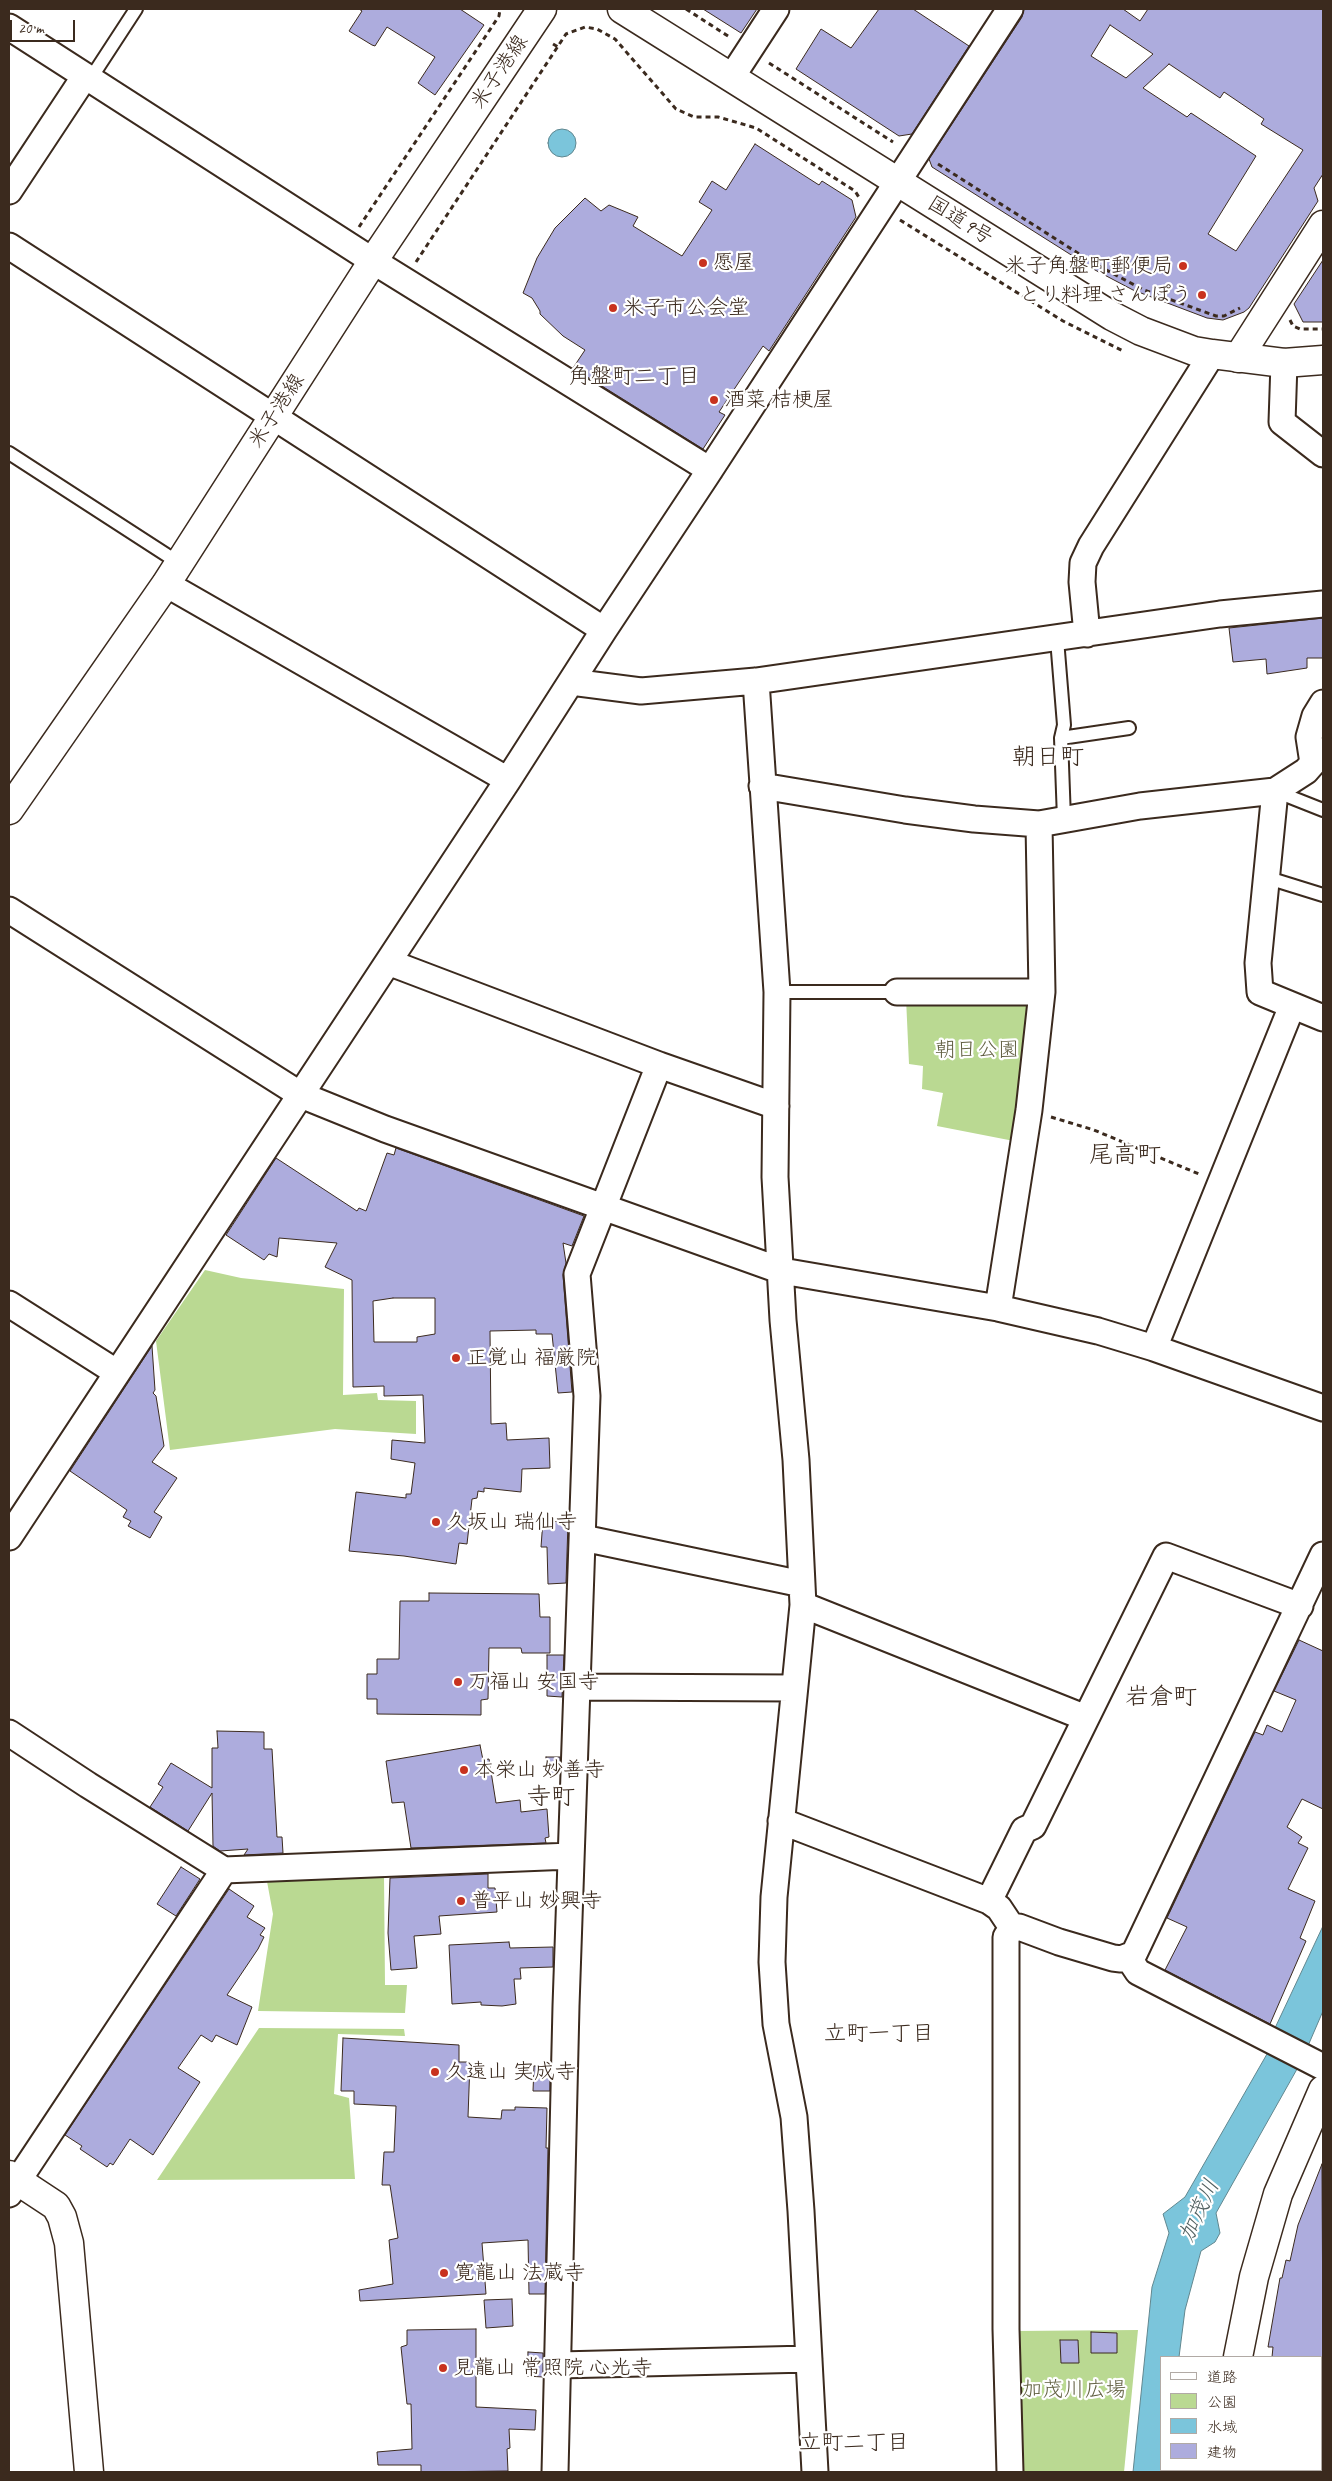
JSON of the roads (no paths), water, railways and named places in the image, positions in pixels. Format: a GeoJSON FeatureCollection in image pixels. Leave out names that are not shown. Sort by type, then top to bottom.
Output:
{"type":"FeatureCollection","features":[{"type":"Feature","properties":{"kind":"main road","name":"米子港線"},"geometry":{"type":"LineString","coordinates":[[9,810],[172,574],[373,261],[542,9]]}},
{"type":"Feature","properties":{"kind":"main road","name":"国道9号"},"geometry":{"type":"LineString","coordinates":[[613,17],[731,78],[1112,316],[1141,331],[1194,351],[1225,356],[1284,363],[1323,360]]}},
{"type":"Feature","properties":{"kind":"main road"},"geometry":{"type":"LineString","coordinates":[[1225,356],[1323,225]]}},
{"type":"Feature","properties":{"kind":"main road"},"geometry":{"type":"LineString","coordinates":[[1238,2356],[1254,2277],[1278,2194],[1323,2090]]}},
{"type":"Feature","properties":{"kind":"main road"},"geometry":{"type":"LineString","coordinates":[[12,2184],[56,2206],[62,2217],[69,2243],[89,2472]]}},
{"type":"Feature","properties":{"kind":"street"},"geometry":{"type":"LineString","coordinates":[[731,78],[776,9]]}},
{"type":"Feature","properties":{"kind":"street"},"geometry":{"type":"LineString","coordinates":[[9,1537],[508,780],[1010,9]]}},
{"type":"Feature","properties":{"kind":"street"},"geometry":{"type":"LineString","coordinates":[[9,27],[373,261],[710,470]]}},
{"type":"Feature","properties":{"kind":"street"},"geometry":{"type":"LineString","coordinates":[[9,191],[88,77]]}},
{"type":"Feature","properties":{"kind":"street"},"geometry":{"type":"LineString","coordinates":[[9,246],[274,415],[604,630]]}},
{"type":"Feature","properties":{"kind":"street"},"geometry":{"type":"LineString","coordinates":[[1087,634],[1082,582],[1083,563],[1091,546],[1225,356]]}},
{"type":"Feature","properties":{"kind":"street"},"geometry":{"type":"LineString","coordinates":[[1284,363],[1282,422],[1323,454]]}},
{"type":"Feature","properties":{"kind":"street"},"geometry":{"type":"LineString","coordinates":[[172,574],[508,780]]}},
{"type":"Feature","properties":{"kind":"street"},"geometry":{"type":"LineString","coordinates":[[571,682],[641,691],[756,681],[1220,614],[1323,604]]}},
{"type":"Feature","properties":{"kind":"street"},"geometry":{"type":"LineString","coordinates":[[756,681],[776,992],[775,1177],[782,1271],[783,1320],[796,1460],[802,1594],[774,1897],[772,1962],[776,2024],[794,2117],[814,2472]]}},
{"type":"Feature","properties":{"kind":"street"},"geometry":{"type":"LineString","coordinates":[[762,786],[914,812],[1038,824],[1064,818],[1206,798],[1275,791],[1318,764],[1309,737],[1315,716],[1323,703]]}},
{"type":"Feature","properties":{"kind":"street"},"geometry":{"type":"LineString","coordinates":[[1275,791],[1258,963],[1260,992],[1323,1018]]}},
{"type":"Feature","properties":{"kind":"street"},"geometry":{"type":"LineString","coordinates":[[998,1308],[1029,1110],[1042,992],[1038,824]]}},
{"type":"Feature","properties":{"kind":"street"},"geometry":{"type":"LineString","coordinates":[[9,910],[301,1095],[385,1129],[782,1271],[998,1308],[1098,1330],[1323,1408]]}},
{"type":"Feature","properties":{"kind":"street"},"geometry":{"type":"LineString","coordinates":[[388,962],[659,1065],[776,1106]]}},
{"type":"Feature","properties":{"kind":"street"},"geometry":{"type":"LineString","coordinates":[[897,992],[1042,992]]}},
{"type":"Feature","properties":{"kind":"street"},"geometry":{"type":"LineString","coordinates":[[1154,1348],[1292,1006]]}},
{"type":"Feature","properties":{"kind":"street"},"geometry":{"type":"LineString","coordinates":[[555,2472],[571,1856],[587,1396],[577,1274],[659,1065]]}},
{"type":"Feature","properties":{"kind":"street"},"geometry":{"type":"LineString","coordinates":[[9,1304],[116,1372]]}},
{"type":"Feature","properties":{"kind":"street"},"geometry":{"type":"LineString","coordinates":[[583,1538],[802,1594],[1086,1718]]}},
{"type":"Feature","properties":{"kind":"street"},"geometry":{"type":"LineString","coordinates":[[1010,2472],[1006,2329],[1005,1942],[1008,1933],[1013,1929],[1024,1928],[1059,1942],[1113,1958],[1128,1957],[1138,1948],[1323,1555]]}},
{"type":"Feature","properties":{"kind":"street"},"geometry":{"type":"LineString","coordinates":[[989,1902],[1024,1830],[1033,1826],[1166,1556],[1300,1606]]}},
{"type":"Feature","properties":{"kind":"street"},"geometry":{"type":"LineString","coordinates":[[578,1687],[794,1688]]}},
{"type":"Feature","properties":{"kind":"street"},"geometry":{"type":"LineString","coordinates":[[9,1733],[224,1870],[571,1856]]}},
{"type":"Feature","properties":{"kind":"street"},"geometry":{"type":"LineString","coordinates":[[781,1821],[989,1902],[999,1908],[1013,1929]]}},
{"type":"Feature","properties":{"kind":"street"},"geometry":{"type":"LineString","coordinates":[[12,2184],[224,1870]]}},
{"type":"Feature","properties":{"kind":"street"},"geometry":{"type":"LineString","coordinates":[[1128,1957],[1138,1972],[1318,2064]]}},
{"type":"Feature","properties":{"kind":"street"},"geometry":{"type":"LineString","coordinates":[[559,2365],[808,2359]]}},
{"type":"Feature","properties":{"kind":"lane"},"geometry":{"type":"LineString","coordinates":[[88,77],[136,9]]}},
{"type":"Feature","properties":{"kind":"lane"},"geometry":{"type":"LineString","coordinates":[[9,453],[172,574]]}},
{"type":"Feature","properties":{"kind":"lane"},"geometry":{"type":"LineString","coordinates":[[1057,639],[1064,725],[1061,738],[1064,818]]}},
{"type":"Feature","properties":{"kind":"lane"},"geometry":{"type":"LineString","coordinates":[[1061,738],[1129,728]]}},
{"type":"Feature","properties":{"kind":"lane"},"geometry":{"type":"LineString","coordinates":[[1275,791],[1323,810]]}},
{"type":"Feature","properties":{"kind":"lane"},"geometry":{"type":"LineString","coordinates":[[1265,877],[1323,895]]}},
{"type":"Feature","properties":{"kind":"lane"},"geometry":{"type":"LineString","coordinates":[[776,992],[897,992]]}},
{"type":"Feature","properties":{"kind":"water"},"geometry":{"type":"Polygon","coordinates":[[[562,129],[572,133],[576,143],[572,153],[562,157],[552,153],[548,143],[552,133],[562,129]]]}},
{"type":"Feature","properties":{"kind":"water","name":"加茂川"},"geometry":{"type":"Polygon","coordinates":[[[1323,1926],[1323,2011],[1301,2062],[1216,2213],[1220,2233],[1215,2242],[1201,2251],[1185,2310],[1179,2356],[1160,2356],[1160,2471],[1166,2472],[1133,2472],[1152,2287],[1169,2233],[1163,2214],[1185,2197],[1267,2054],[1267,2045],[1323,1926]]]}},
{"type":"Feature","properties":{"kind":"place","name":"愿屋"},"geometry":{"type":"Point","coordinates":[703,263]}},
{"type":"Feature","properties":{"kind":"place","name":"米子角盤町郵便局"},"geometry":{"type":"Point","coordinates":[1183,266]}},
{"type":"Feature","properties":{"kind":"place","name":"とり料理 さんぽう"},"geometry":{"type":"Point","coordinates":[1202,295]}},
{"type":"Feature","properties":{"kind":"place","name":"米子市公会堂"},"geometry":{"type":"Point","coordinates":[613,308]}},
{"type":"Feature","properties":{"kind":"place","name":"酒菜 桔梗屋"},"geometry":{"type":"Point","coordinates":[714,400]}},
{"type":"Feature","properties":{"kind":"place","name":"正覚山 福厳院"},"geometry":{"type":"Point","coordinates":[456,1358]}},
{"type":"Feature","properties":{"kind":"place","name":"久坂山 瑞仙寺"},"geometry":{"type":"Point","coordinates":[436,1522]}},
{"type":"Feature","properties":{"kind":"place","name":"万福山 安国寺"},"geometry":{"type":"Point","coordinates":[458,1682]}},
{"type":"Feature","properties":{"kind":"place","name":"本栄山 妙善寺"},"geometry":{"type":"Point","coordinates":[464,1770]}},
{"type":"Feature","properties":{"kind":"place","name":"普平山 妙興寺"},"geometry":{"type":"Point","coordinates":[461,1901]}},
{"type":"Feature","properties":{"kind":"place","name":"久遠山 実成寺"},"geometry":{"type":"Point","coordinates":[435,2072]}},
{"type":"Feature","properties":{"kind":"place","name":"寛龍山 法蔵寺"},"geometry":{"type":"Point","coordinates":[444,2273]}},
{"type":"Feature","properties":{"kind":"place","name":"見龍山 常照院 心光寺"},"geometry":{"type":"Point","coordinates":[443,2368]}},
{"type":"Feature","properties":{"kind":"district","name":"角盤町二丁目"},"geometry":{"type":"Point","coordinates":[634,377]}},
{"type":"Feature","properties":{"kind":"district","name":"朝日町"},"geometry":{"type":"Point","coordinates":[1048,758]}},
{"type":"Feature","properties":{"kind":"district","name":"尾高町"},"geometry":{"type":"Point","coordinates":[1125,1156]}},
{"type":"Feature","properties":{"kind":"district","name":"岩倉町"},"geometry":{"type":"Point","coordinates":[1161,1698]}},
{"type":"Feature","properties":{"kind":"district","name":"寺町"},"geometry":{"type":"Point","coordinates":[551,1798]}},
{"type":"Feature","properties":{"kind":"district","name":"立町一丁目"},"geometry":{"type":"Point","coordinates":[879,2034]}},
{"type":"Feature","properties":{"kind":"district","name":"立町二丁目"},"geometry":{"type":"Point","coordinates":[854,2443]}},
{"type":"Feature","properties":{"kind":"park label","name":"朝日公園"},"geometry":{"type":"Point","coordinates":[977,1050]}},
{"type":"Feature","properties":{"kind":"park label","name":"加茂川広場"},"geometry":{"type":"Point","coordinates":[1074,2390]}}]}
